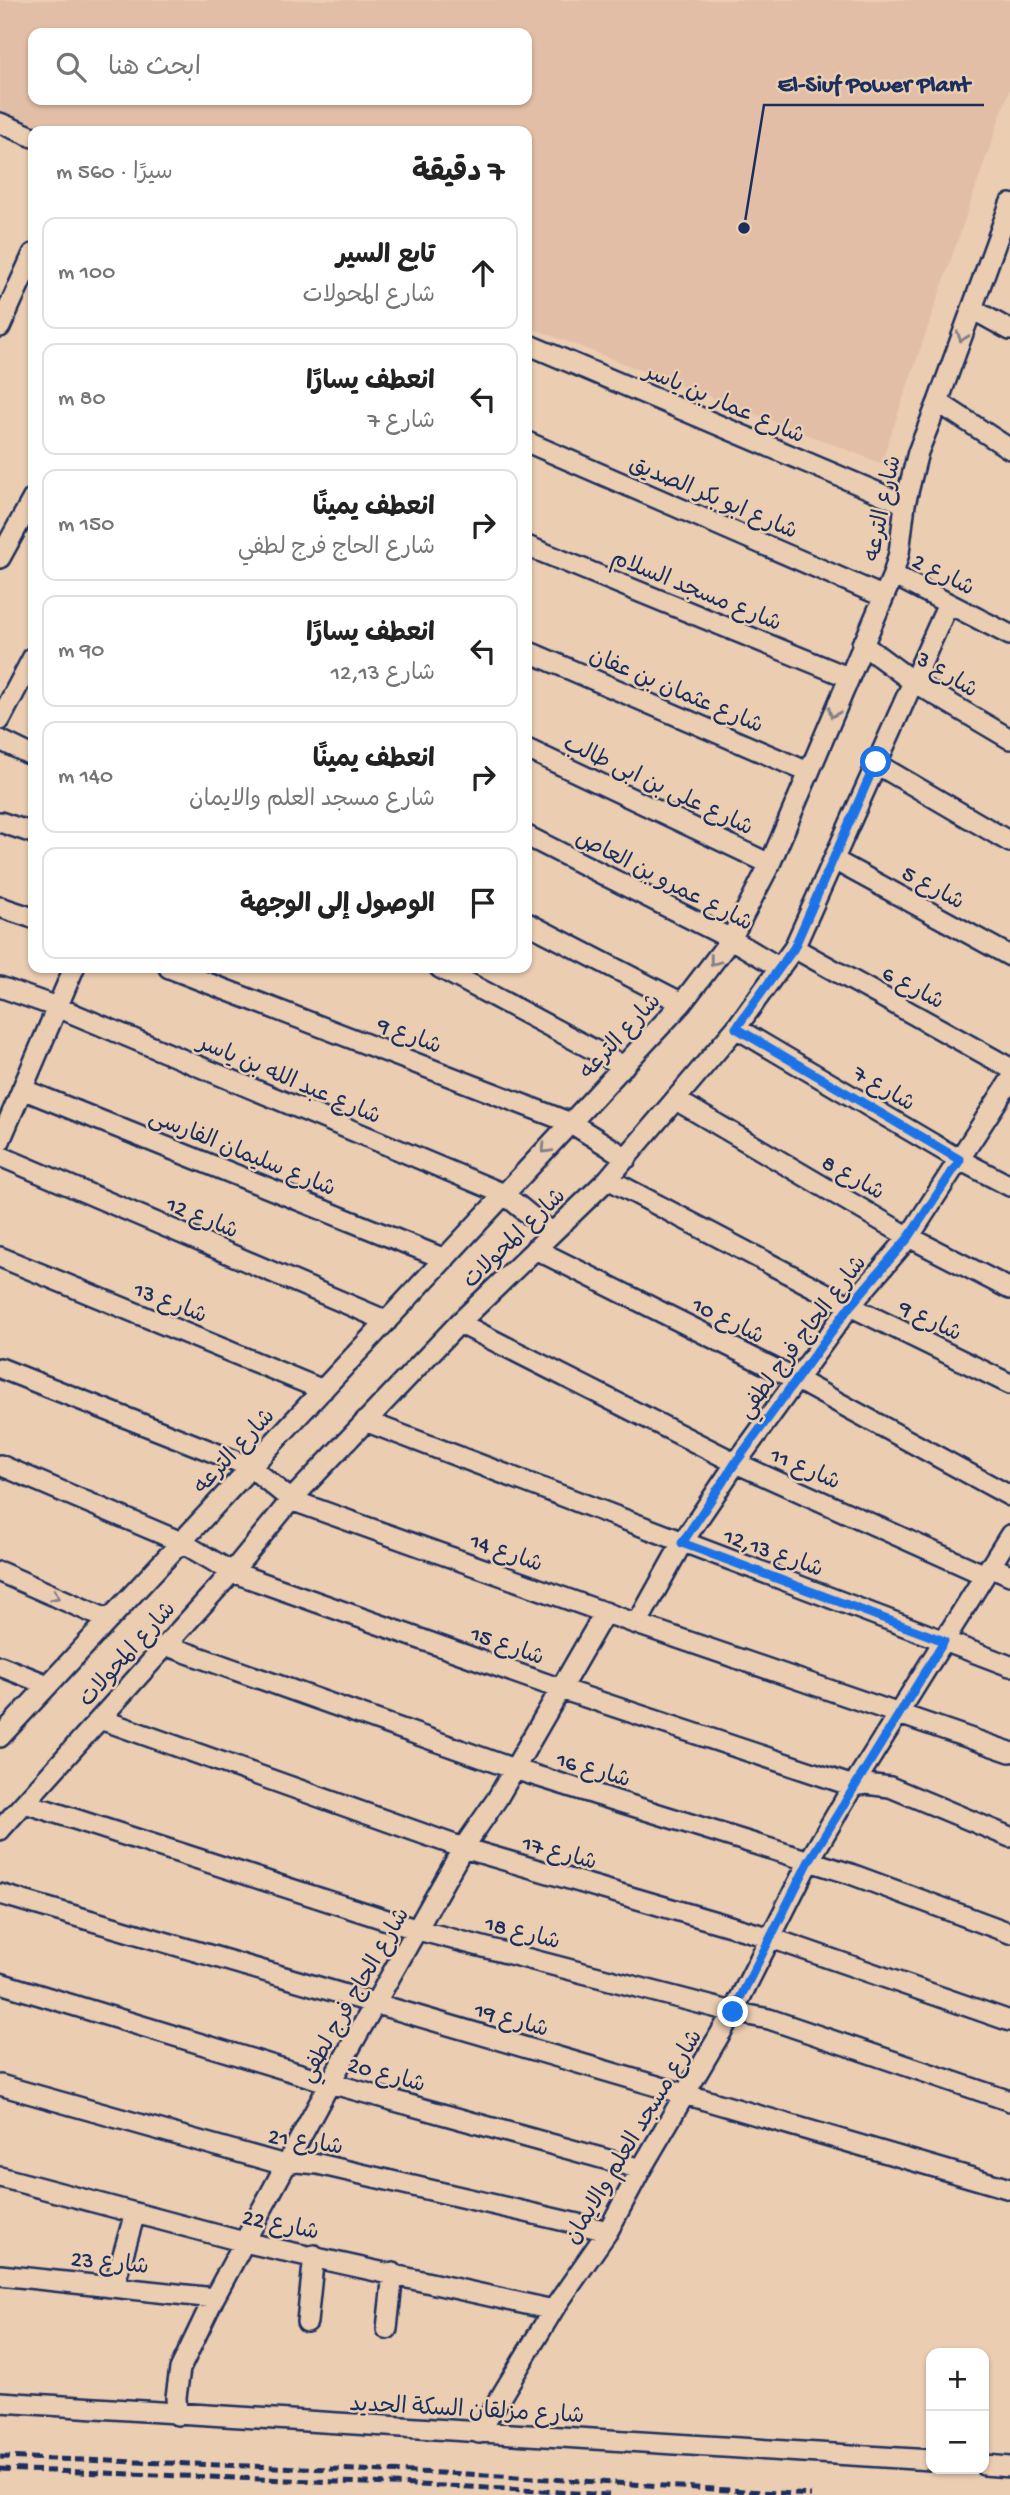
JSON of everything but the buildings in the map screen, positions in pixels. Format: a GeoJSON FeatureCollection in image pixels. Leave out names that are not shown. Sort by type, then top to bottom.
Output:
{"type":"FeatureCollection","features":[{"type":"Feature","properties":{"kind":"street"},"geometry":{"type":"LineString","coordinates":[[0,123],[28,135]]}},
{"type":"Feature","properties":{"kind":"street","name":"شارع الترعه"},"geometry":{"type":"LineString","coordinates":[[0,1737],[682,1003],[731,939],[770,864],[893,575],[899,553],[905,504],[918,452],[1010,204]]}},
{"type":"Feature","properties":{"kind":"street"},"geometry":{"type":"LineString","coordinates":[[0,327],[28,265]]}},
{"type":"Feature","properties":{"kind":"street"},"geometry":{"type":"LineString","coordinates":[[972,309],[1010,330]]}},
{"type":"Feature","properties":{"kind":"street","name":"شارع عمار بن ياسر"},"geometry":{"type":"LineString","coordinates":[[532,347],[905,504]]}},
{"type":"Feature","properties":{"kind":"street"},"geometry":{"type":"LineString","coordinates":[[938,402],[1010,449]]}},
{"type":"Feature","properties":{"kind":"street","name":"شارع ابو بكر الصديق"},"geometry":{"type":"LineString","coordinates":[[532,444],[882,596]]}},
{"type":"Feature","properties":{"kind":"street"},"geometry":{"type":"LineString","coordinates":[[0,558],[28,507]]}},
{"type":"Feature","properties":{"kind":"street","name":"شارع مسجد السلام"},"geometry":{"type":"LineString","coordinates":[[532,548],[848,677]]}},
{"type":"Feature","properties":{"kind":"street","name":"شارع 2"},"geometry":{"type":"LineString","coordinates":[[893,575],[1010,635]]}},
{"type":"Feature","properties":{"kind":"street","name":"شارع المحولات"},"geometry":{"type":"LineString","coordinates":[[9,1814],[100,1719],[232,1572],[291,1500],[365,1421],[459,1323],[608,1179],[736,1028],[794,948],[948,604]]}},
{"type":"Feature","properties":{"kind":"street","name":"شارع 3"},"geometry":{"type":"LineString","coordinates":[[862,644],[912,681],[1010,739]]}},
{"type":"Feature","properties":{"kind":"street","name":"شارع عثمان بن عفان"},"geometry":{"type":"LineString","coordinates":[[532,653],[808,772]]}},
{"type":"Feature","properties":{"kind":"street"},"geometry":{"type":"LineString","coordinates":[[0,720],[28,667]]}},
{"type":"Feature","properties":{"kind":"street"},"geometry":{"type":"LineString","coordinates":[[0,740],[28,754]]}},
{"type":"Feature","properties":{"kind":"street","name":"شارع على بن ابى طالب"},"geometry":{"type":"LineString","coordinates":[[532,751],[770,864]]}},
{"type":"Feature","properties":{"kind":"street"},"geometry":{"type":"LineString","coordinates":[[876,762],[1010,842]]}},
{"type":"Feature","properties":{"kind":"street"},"geometry":{"type":"LineString","coordinates":[[0,822],[28,831]]}},
{"type":"Feature","properties":{"kind":"street","name":"شارع عمرو بن العاص"},"geometry":{"type":"LineString","coordinates":[[532,839],[731,939],[780,968]]}},
{"type":"Feature","properties":{"kind":"street","name":"شارع 5"},"geometry":{"type":"LineString","coordinates":[[834,860],[1010,956]]}},
{"type":"Feature","properties":{"kind":"street"},"geometry":{"type":"LineString","coordinates":[[0,907],[28,916]]}},
{"type":"Feature","properties":{"kind":"street"},"geometry":{"type":"LineString","coordinates":[[532,926],[682,1003]]}},
{"type":"Feature","properties":{"kind":"street","name":"شارع 6"},"geometry":{"type":"LineString","coordinates":[[794,948],[1010,1068]]}},
{"type":"Feature","properties":{"kind":"street"},"geometry":{"type":"LineString","coordinates":[[0,1141],[13,1096],[72,973]]}},
{"type":"Feature","properties":{"kind":"street","name":"شارع 9"},"geometry":{"type":"LineString","coordinates":[[182,973],[571,1123],[627,1158]]}},
{"type":"Feature","properties":{"kind":"street"},"geometry":{"type":"LineString","coordinates":[[449,973],[624,1066]]}},
{"type":"Feature","properties":{"kind":"street","name":"شارع عبد الله بن ياسر"},"geometry":{"type":"LineString","coordinates":[[0,987],[57,1007],[504,1194],[552,1233]]}},
{"type":"Feature","properties":{"kind":"street","name":"شارع 7"},"geometry":{"type":"LineString","coordinates":[[736,1028],[960,1160],[1010,1186]]}},
{"type":"Feature","properties":{"kind":"street","name":"شارع الحاج فرج لطفي"},"geometry":{"type":"LineString","coordinates":[[636,1624],[682,1543],[736,1462],[850,1306],[909,1237],[1010,1081]]}},
{"type":"Feature","properties":{"kind":"street","name":"شارع سليمان الفارسى"},"geometry":{"type":"LineString","coordinates":[[13,1096],[445,1259]]}},
{"type":"Feature","properties":{"kind":"street","name":"شارع 8"},"geometry":{"type":"LineString","coordinates":[[676,1100],[909,1237],[1010,1289]]}},
{"type":"Feature","properties":{"kind":"street","name":"شارع 12"},"geometry":{"type":"LineString","coordinates":[[0,1156],[387,1321]]}},
{"type":"Feature","properties":{"kind":"street","name":"شارع 9"},"geometry":{"type":"LineString","coordinates":[[608,1179],[850,1306],[1010,1384]]}},
{"type":"Feature","properties":{"kind":"street","name":"شارع 10"},"geometry":{"type":"LineString","coordinates":[[535,1249],[797,1380],[1010,1496]]}},
{"type":"Feature","properties":{"kind":"street","name":"شارع 13"},"geometry":{"type":"LineString","coordinates":[[0,1257],[323,1390]]}},
{"type":"Feature","properties":{"kind":"street","name":"شارع 11"},"geometry":{"type":"LineString","coordinates":[[459,1323],[736,1462],[988,1570],[1010,1574]]}},
{"type":"Feature","properties":{"kind":"street","name":"شارع 14"},"geometry":{"type":"LineString","coordinates":[[0,1368],[251,1467],[291,1500],[636,1624],[1010,1752]]}},
{"type":"Feature","properties":{"kind":"street","name":"شارع 12,13"},"geometry":{"type":"LineString","coordinates":[[365,1421],[1010,1667]]}},
{"type":"Feature","properties":{"kind":"street","name":"شارع 15"},"geometry":{"type":"LineString","coordinates":[[0,1465],[181,1542],[232,1572],[561,1689],[853,1786],[866,1784],[890,1787],[1010,1837]]}},
{"type":"Feature","properties":{"kind":"street","name":"شارع مسجد العلم والايمان"},"geometry":{"type":"LineString","coordinates":[[480,2433],[553,2310],[608,2231],[733,2012],[809,1861],[853,1786],[1010,1535]]}},
{"type":"Feature","properties":{"kind":"street"},"geometry":{"type":"LineString","coordinates":[[0,1572],[109,1620]]}},
{"type":"Feature","properties":{"kind":"street","name":"شارع الحاج فرج لطفي"},"geometry":{"type":"LineString","coordinates":[[177,2415],[176,2397],[180,2369],[214,2298],[330,2083],[463,1848],[492,1807],[605,1612]]}},
{"type":"Feature","properties":{"kind":"street","name":"شارع 16"},"geometry":{"type":"LineString","coordinates":[[165,1645],[514,1769],[852,1874],[1010,1933]]}},
{"type":"Feature","properties":{"kind":"street"},"geometry":{"type":"LineString","coordinates":[[0,1666],[48,1685]]}},
{"type":"Feature","properties":{"kind":"street","name":"شارع 17"},"geometry":{"type":"LineString","coordinates":[[100,1719],[463,1848],[771,1938],[1010,2021]]}},
{"type":"Feature","properties":{"kind":"street","name":"شارع 18"},"geometry":{"type":"LineString","coordinates":[[9,1814],[418,1930],[769,2019],[1010,2101]]}},
{"type":"Feature","properties":{"kind":"street","name":"شارع 19"},"geometry":{"type":"LineString","coordinates":[[0,1894],[374,2005],[687,2092],[1010,2189]]}},
{"type":"Feature","properties":{"kind":"street","name":"شارع 20"},"geometry":{"type":"LineString","coordinates":[[0,1983],[330,2083],[641,2169]]}},
{"type":"Feature","properties":{"kind":"street","name":"شارع 21"},"geometry":{"type":"LineString","coordinates":[[0,2085],[285,2165],[296,2162],[318,2164],[608,2231]]}},
{"type":"Feature","properties":{"kind":"street","name":"شارع 22"},"geometry":{"type":"LineString","coordinates":[[0,2177],[244,2242],[314,2255],[553,2310]]}},
{"type":"Feature","properties":{"kind":"street"},"geometry":{"type":"LineString","coordinates":[[114,2286],[135,2213]]}},
{"type":"Feature","properties":{"kind":"street"},"geometry":{"type":"LineString","coordinates":[[307,2322],[314,2255]]}},
{"type":"Feature","properties":{"kind":"street"},"geometry":{"type":"LineString","coordinates":[[387,2329],[393,2273]]}},
{"type":"Feature","properties":{"kind":"street","name":"شارع 23"},"geometry":{"type":"LineString","coordinates":[[0,2275],[214,2298]]}},
{"type":"Feature","properties":{"kind":"street","name":"شارع مزلقان السكة الحديد"},"geometry":{"type":"LineString","coordinates":[[0,2402],[926,2460]]}},
{"type":"Feature","properties":{"kind":"street"},"geometry":{"type":"LineString","coordinates":[[989,2465],[1010,2467]]}},
{"type":"Feature","properties":{"kind":"shaded area"},"geometry":{"type":"Polygon","coordinates":[[[0,0],[1010,0],[1010,88],[881,463],[532,328],[532,126],[36,126],[0,111],[0,0]]]}},
{"type":"Feature","properties":{"kind":"railway"},"geometry":{"type":"LineString","coordinates":[[0,2457],[468,2474],[811,2495]]}},
{"type":"Feature","properties":{"kind":"railway"},"geometry":{"type":"LineString","coordinates":[[0,2469],[609,2495]]}},
{"type":"Feature","properties":{"kind":"place","name":"El-Siuf Power Plant"},"geometry":{"type":"Point","coordinates":[744,228]}},
{"type":"Feature","properties":{"kind":"route"},"geometry":{"type":"LineString","coordinates":[[733,2012],[809,1861],[944,1641],[682,1543],[736,1462],[850,1306],[909,1237],[960,1160],[736,1028],[794,948],[876,762]]}}]}
